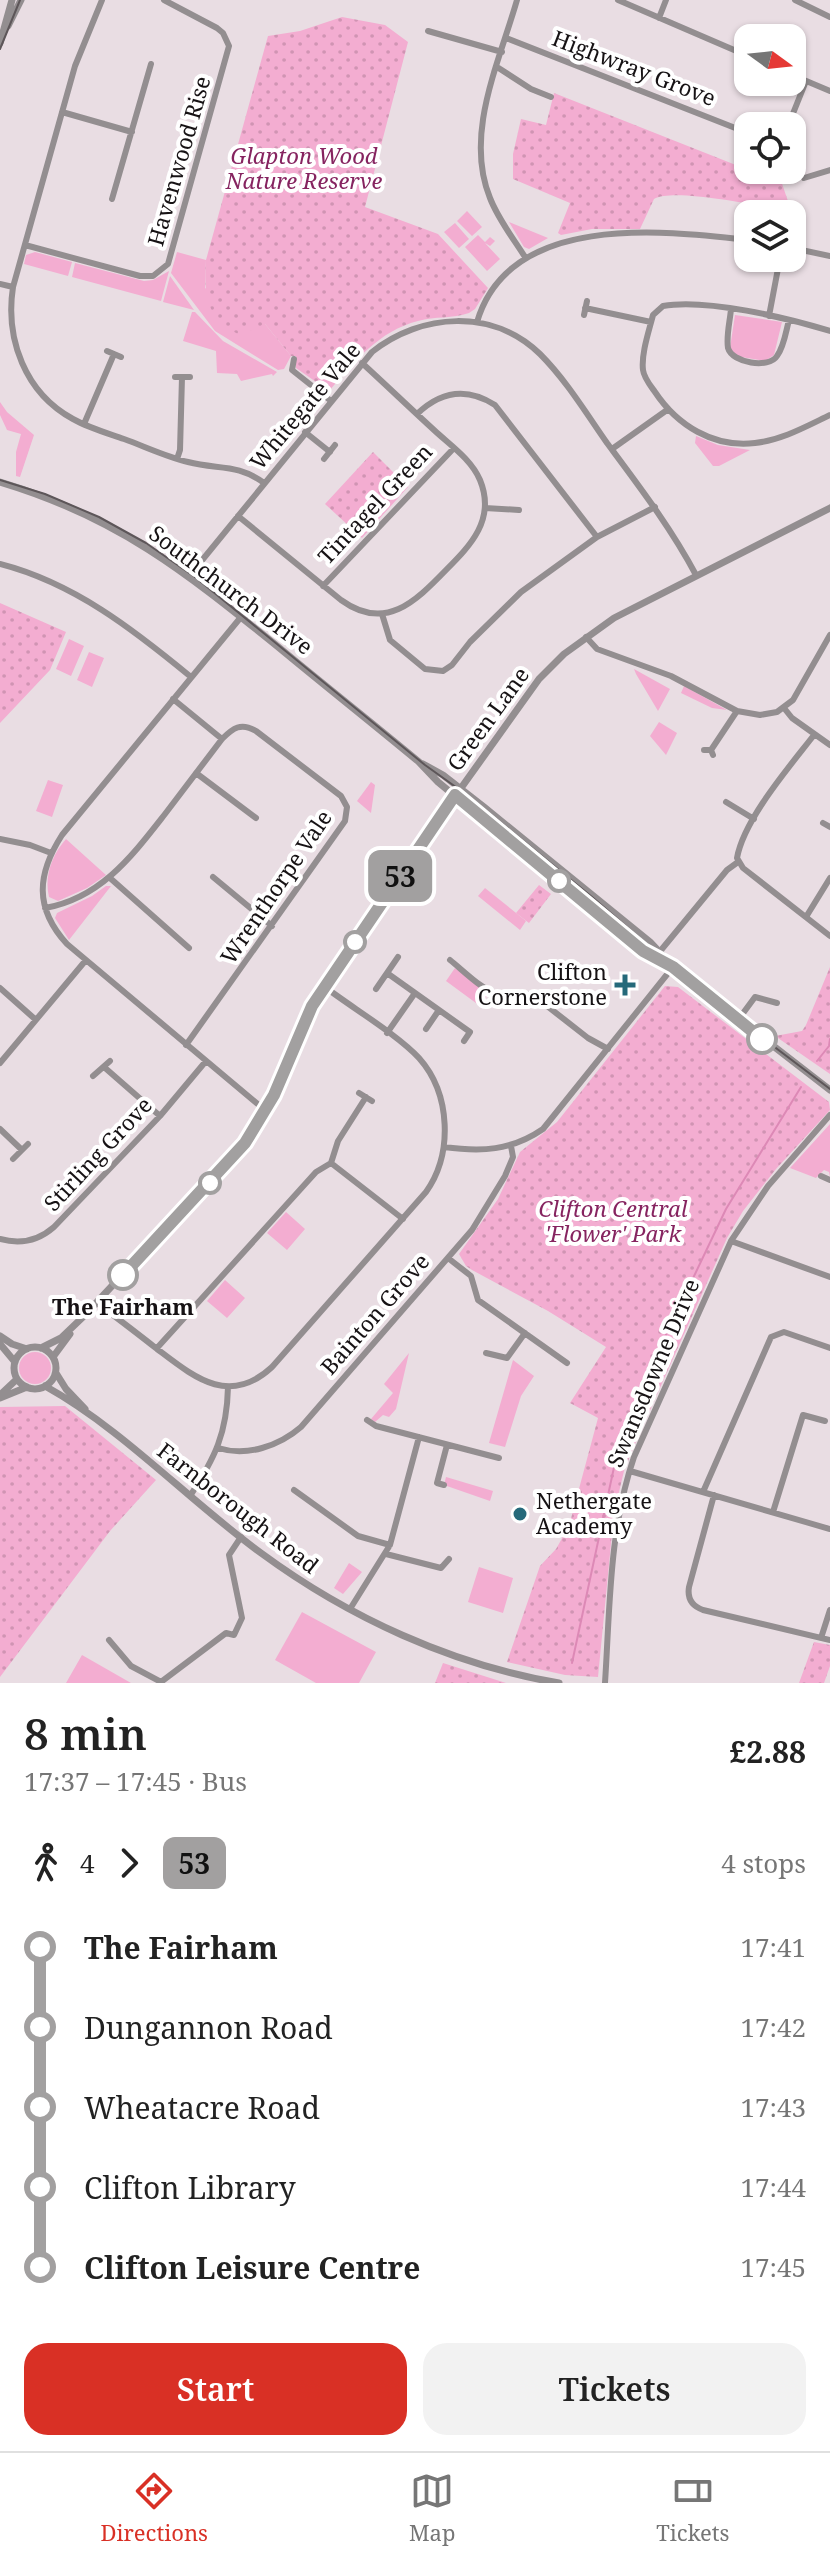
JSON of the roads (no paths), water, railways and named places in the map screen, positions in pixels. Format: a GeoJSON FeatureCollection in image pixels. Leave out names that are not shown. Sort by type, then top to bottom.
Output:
{"type":"FeatureCollection","features":[{"type":"Feature","properties":{"kind":"street"},"geometry":{"type":"LineString","coordinates":[[1,39],[12,0]]}},
{"type":"Feature","properties":{"kind":"street"},"geometry":{"type":"LineString","coordinates":[[1,39],[21,0]]}},
{"type":"Feature","properties":{"kind":"street"},"geometry":{"type":"LineString","coordinates":[[102,0],[75,66],[13,287],[13,334],[23,366],[36,388],[50,403],[84,424],[177,459],[233,467],[264,483]]}},
{"type":"Feature","properties":{"kind":"street","name":"Havenwood Rise"},"geometry":{"type":"LineString","coordinates":[[25,245],[140,276],[153,276],[168,264],[229,46],[217,28],[164,0]]}},
{"type":"Feature","properties":{"kind":"street"},"geometry":{"type":"LineString","coordinates":[[517,0],[481,129],[481,167],[493,205],[525,257]]}},
{"type":"Feature","properties":{"kind":"street"},"geometry":{"type":"LineString","coordinates":[[618,0],[734,50]]}},
{"type":"Feature","properties":{"kind":"street"},"geometry":{"type":"LineString","coordinates":[[659,18],[666,0]]}},
{"type":"Feature","properties":{"kind":"street"},"geometry":{"type":"LineString","coordinates":[[795,0],[830,17]]}},
{"type":"Feature","properties":{"kind":"street"},"geometry":{"type":"LineString","coordinates":[[433,30],[502,52]]}},
{"type":"Feature","properties":{"kind":"street","name":"Highwray Grove"},"geometry":{"type":"LineString","coordinates":[[506,38],[734,128]]}},
{"type":"Feature","properties":{"kind":"street"},"geometry":{"type":"LineString","coordinates":[[112,199],[151,64]]}},
{"type":"Feature","properties":{"kind":"street"},"geometry":{"type":"LineString","coordinates":[[497,67],[531,89],[551,97]]}},
{"type":"Feature","properties":{"kind":"street"},"geometry":{"type":"LineString","coordinates":[[806,81],[830,91]]}},
{"type":"Feature","properties":{"kind":"street"},"geometry":{"type":"LineString","coordinates":[[62,112],[132,132]]}},
{"type":"Feature","properties":{"kind":"street"},"geometry":{"type":"LineString","coordinates":[[806,178],[815,178],[830,170]]}},
{"type":"Feature","properties":{"kind":"street"},"geometry":{"type":"LineString","coordinates":[[477,322],[495,287],[525,257],[549,246],[585,238],[659,234],[734,239]]}},
{"type":"Feature","properties":{"kind":"street"},"geometry":{"type":"LineString","coordinates":[[806,251],[830,256]]}},
{"type":"Feature","properties":{"kind":"street"},"geometry":{"type":"LineString","coordinates":[[769,316],[777,272]]}},
{"type":"Feature","properties":{"kind":"street"},"geometry":{"type":"LineString","coordinates":[[0,284],[13,287]]}},
{"type":"Feature","properties":{"kind":"street"},"geometry":{"type":"LineString","coordinates":[[830,331],[731,309],[669,305],[657,310],[651,322],[643,370],[648,383],[667,410],[703,435],[724,442],[745,444],[783,438],[830,415]]}},
{"type":"Feature","properties":{"kind":"street"},"geometry":{"type":"LineString","coordinates":[[585,308],[651,322]]}},
{"type":"Feature","properties":{"kind":"street"},"geometry":{"type":"LineString","coordinates":[[731,309],[729,349],[737,358],[752,361],[766,363],[775,359],[789,320]]}},
{"type":"Feature","properties":{"kind":"street","name":"Whitegate Vale"},"geometry":{"type":"LineString","coordinates":[[190,575],[362,363],[391,338],[412,328],[448,321],[477,322],[509,332],[541,355],[655,507],[696,575]]}},
{"type":"Feature","properties":{"kind":"street"},"geometry":{"type":"LineString","coordinates":[[84,424],[114,354]]}},
{"type":"Feature","properties":{"kind":"street"},"geometry":{"type":"LineString","coordinates":[[294,359],[292,370],[331,401]]}},
{"type":"Feature","properties":{"kind":"street"},"geometry":{"type":"LineString","coordinates":[[238,516],[351,608],[382,614],[397,610],[421,596],[470,546],[483,521],[485,508],[484,494],[474,468],[362,363]]}},
{"type":"Feature","properties":{"kind":"street"},"geometry":{"type":"LineString","coordinates":[[177,459],[180,450],[178,377],[190,377]]}},
{"type":"Feature","properties":{"kind":"street"},"geometry":{"type":"LineString","coordinates":[[417,414],[428,404],[455,393],[475,394],[495,405],[597,537]]}},
{"type":"Feature","properties":{"kind":"street"},"geometry":{"type":"LineString","coordinates":[[612,449],[667,410]]}},
{"type":"Feature","properties":{"kind":"street"},"geometry":{"type":"LineString","coordinates":[[305,432],[330,452]]}},
{"type":"Feature","properties":{"kind":"street"},"geometry":{"type":"LineString","coordinates":[[324,459],[335,445]]}},
{"type":"Feature","properties":{"kind":"street","name":"Tintagel Green"},"geometry":{"type":"LineString","coordinates":[[323,586],[454,448]]}},
{"type":"Feature","properties":{"kind":"street","name":"Southchurch Drive"},"geometry":{"type":"LineString","coordinates":[[0,482],[47,496],[98,519],[190,575],[419,762],[439,772],[458,792],[738,1020],[830,1090]]}},
{"type":"Feature","properties":{"kind":"street"},"geometry":{"type":"LineString","coordinates":[[382,614],[390,640],[425,669],[443,671],[521,592],[597,537],[655,507]]}},
{"type":"Feature","properties":{"kind":"street"},"geometry":{"type":"LineString","coordinates":[[485,508],[519,510]]}},
{"type":"Feature","properties":{"kind":"street","name":"Green Lane"},"geometry":{"type":"LineString","coordinates":[[41,1348],[61,1338],[76,1325],[235,1156],[266,1111],[302,1025],[325,987],[539,679],[586,637],[614,618],[830,508]]}},
{"type":"Feature","properties":{"kind":"street"},"geometry":{"type":"LineString","coordinates":[[0,564],[37,576],[109,614],[191,677]]}},
{"type":"Feature","properties":{"kind":"street"},"geometry":{"type":"LineString","coordinates":[[241,617],[62,835],[51,853],[43,878],[45,908],[57,932],[86,960],[266,1111]]}},
{"type":"Feature","properties":{"kind":"street"},"geometry":{"type":"LineString","coordinates":[[586,637],[597,649],[671,676],[737,711],[760,715],[784,708],[800,691],[830,635]]}},
{"type":"Feature","properties":{"kind":"street"},"geometry":{"type":"LineString","coordinates":[[45,908],[81,897],[110,878],[140,846],[222,739],[173,699]]}},
{"type":"Feature","properties":{"kind":"street"},"geometry":{"type":"LineString","coordinates":[[784,708],[830,745]]}},
{"type":"Feature","properties":{"kind":"street"},"geometry":{"type":"LineString","coordinates":[[710,752],[737,711]]}},
{"type":"Feature","properties":{"kind":"street","name":"Wrenthorpe Vale"},"geometry":{"type":"LineString","coordinates":[[186,1045],[345,821],[347,807],[341,796],[251,728],[235,727],[222,739]]}},
{"type":"Feature","properties":{"kind":"street"},"geometry":{"type":"LineString","coordinates":[[814,735],[775,785],[737,854],[738,862],[830,936]]}},
{"type":"Feature","properties":{"kind":"street"},"geometry":{"type":"LineString","coordinates":[[196,773],[256,818]]}},
{"type":"Feature","properties":{"kind":"street"},"geometry":{"type":"LineString","coordinates":[[725,801],[754,819]]}},
{"type":"Feature","properties":{"kind":"street"},"geometry":{"type":"LineString","coordinates":[[0,839],[51,853]]}},
{"type":"Feature","properties":{"kind":"street"},"geometry":{"type":"LineString","coordinates":[[657,954],[727,870],[738,862]]}},
{"type":"Feature","properties":{"kind":"street"},"geometry":{"type":"LineString","coordinates":[[213,877],[272,926]]}},
{"type":"Feature","properties":{"kind":"street"},"geometry":{"type":"LineString","coordinates":[[110,878],[177,943],[189,948]]}},
{"type":"Feature","properties":{"kind":"street"},"geometry":{"type":"LineString","coordinates":[[806,917],[830,878]]}},
{"type":"Feature","properties":{"kind":"street"},"geometry":{"type":"LineString","coordinates":[[376,989],[398,957]]}},
{"type":"Feature","properties":{"kind":"street"},"geometry":{"type":"LineString","coordinates":[[458,966],[465,958]]}},
{"type":"Feature","properties":{"kind":"street"},"geometry":{"type":"LineString","coordinates":[[0,1063],[86,960]]}},
{"type":"Feature","properties":{"kind":"street"},"geometry":{"type":"LineString","coordinates":[[450,960],[496,994],[509,996],[525,992],[533,995],[588,1038],[608,1049]]}},
{"type":"Feature","properties":{"kind":"street"},"geometry":{"type":"LineString","coordinates":[[444,1147],[476,1151],[511,1146],[549,1124],[673,967]]}},
{"type":"Feature","properties":{"kind":"street"},"geometry":{"type":"LineString","coordinates":[[387,973],[470,1032],[464,1041]]}},
{"type":"Feature","properties":{"kind":"street"},"geometry":{"type":"LineString","coordinates":[[738,1020],[755,997],[758,986]]}},
{"type":"Feature","properties":{"kind":"street"},"geometry":{"type":"LineString","coordinates":[[97,1303],[194,1377],[228,1387],[249,1382],[272,1367],[430,1187],[444,1147],[444,1117],[434,1081],[419,1058],[325,987]]}},
{"type":"Feature","properties":{"kind":"street"},"geometry":{"type":"LineString","coordinates":[[0,988],[36,1020]]}},
{"type":"Feature","properties":{"kind":"street"},"geometry":{"type":"LineString","coordinates":[[387,1033],[415,993]]}},
{"type":"Feature","properties":{"kind":"street"},"geometry":{"type":"LineString","coordinates":[[755,997],[777,1003]]}},
{"type":"Feature","properties":{"kind":"street"},"geometry":{"type":"LineString","coordinates":[[426,1029],[439,1010]]}},
{"type":"Feature","properties":{"kind":"street"},"geometry":{"type":"LineString","coordinates":[[93,1076],[110,1061]]}},
{"type":"Feature","properties":{"kind":"street","name":"Stirling Grove"},"geometry":{"type":"LineString","coordinates":[[0,1239],[20,1242],[49,1232],[160,1116],[206,1061]]}},
{"type":"Feature","properties":{"kind":"street"},"geometry":{"type":"LineString","coordinates":[[104,1067],[160,1116]]}},
{"type":"Feature","properties":{"kind":"street"},"geometry":{"type":"LineString","coordinates":[[157,1348],[316,1172],[331,1163],[338,1141],[366,1097]]}},
{"type":"Feature","properties":{"kind":"street","name":"Swansdowne Drive"},"geometry":{"type":"LineString","coordinates":[[605,1683],[616,1531],[630,1471],[731,1241],[768,1186],[830,1115]]}},
{"type":"Feature","properties":{"kind":"street"},"geometry":{"type":"LineString","coordinates":[[0,1129],[25,1147],[13,1159]]}},
{"type":"Feature","properties":{"kind":"street","name":"Bainton Grove"},"geometry":{"type":"LineString","coordinates":[[218,1448],[235,1452],[255,1450],[295,1432],[472,1230],[493,1200],[511,1161],[511,1146]]}},
{"type":"Feature","properties":{"kind":"street"},"geometry":{"type":"LineString","coordinates":[[331,1163],[403,1219]]}},
{"type":"Feature","properties":{"kind":"street"},"geometry":{"type":"LineString","coordinates":[[731,1241],[830,1277]]}},
{"type":"Feature","properties":{"kind":"street"},"geometry":{"type":"LineString","coordinates":[[448,1258],[471,1276],[478,1300],[566,1359]]}},
{"type":"Feature","properties":{"kind":"street","name":"Green Lane"},"geometry":{"type":"LineString","coordinates":[[53,1357],[76,1325]]}},
{"type":"Feature","properties":{"kind":"street"},"geometry":{"type":"LineString","coordinates":[[703,1492],[769,1340],[777,1333],[784,1332],[830,1348]]}},
{"type":"Feature","properties":{"kind":"street"},"geometry":{"type":"LineString","coordinates":[[486,1353],[507,1358],[525,1333]]}},
{"type":"Feature","properties":{"kind":"street"},"geometry":{"type":"LineString","coordinates":[[0,1336],[27,1349],[41,1348],[53,1357],[56,1373],[45,1386],[27,1387],[0,1397]]}},
{"type":"Feature","properties":{"kind":"street"},"geometry":{"type":"LineString","coordinates":[[0,1344],[15,1362],[17,1379],[27,1387]]}},
{"type":"Feature","properties":{"kind":"street"},"geometry":{"type":"LineString","coordinates":[[15,1362],[27,1349]]}},
{"type":"Feature","properties":{"kind":"street","name":"Farnborough Road"},"geometry":{"type":"LineString","coordinates":[[56,1373],[85,1409],[241,1537],[296,1577],[350,1609],[409,1638],[478,1664],[559,1683]]}},
{"type":"Feature","properties":{"kind":"street"},"geometry":{"type":"LineString","coordinates":[[0,1397],[17,1379]]}},
{"type":"Feature","properties":{"kind":"street","name":"Farnborough Road"},"geometry":{"type":"LineString","coordinates":[[45,1386],[85,1409]]}},
{"type":"Feature","properties":{"kind":"street"},"geometry":{"type":"LineString","coordinates":[[190,1496],[218,1448],[228,1409],[228,1387]]}},
{"type":"Feature","properties":{"kind":"street"},"geometry":{"type":"LineString","coordinates":[[773,1512],[803,1415],[825,1421]]}},
{"type":"Feature","properties":{"kind":"street"},"geometry":{"type":"LineString","coordinates":[[383,1427],[385,1418]]}},
{"type":"Feature","properties":{"kind":"street"},"geometry":{"type":"LineString","coordinates":[[367,1420],[496,1458],[497,1448]]}},
{"type":"Feature","properties":{"kind":"street"},"geometry":{"type":"LineString","coordinates":[[350,1609],[390,1545],[419,1437]]}},
{"type":"Feature","properties":{"kind":"street"},"geometry":{"type":"LineString","coordinates":[[444,1485],[437,1483],[447,1445]]}},
{"type":"Feature","properties":{"kind":"street"},"geometry":{"type":"LineString","coordinates":[[630,1471],[830,1529]]}},
{"type":"Feature","properties":{"kind":"street"},"geometry":{"type":"LineString","coordinates":[[294,1490],[312,1498],[358,1536],[390,1545]]}},
{"type":"Feature","properties":{"kind":"street"},"geometry":{"type":"LineString","coordinates":[[714,1495],[689,1587],[688,1597],[692,1604],[703,1610],[830,1640]]}},
{"type":"Feature","properties":{"kind":"street"},"geometry":{"type":"LineString","coordinates":[[109,1640],[131,1666],[161,1682],[226,1633],[234,1635],[242,1618],[229,1555],[241,1537]]}},
{"type":"Feature","properties":{"kind":"street"},"geometry":{"type":"LineString","coordinates":[[386,1554],[441,1568],[449,1559]]}},
{"type":"Feature","properties":{"kind":"street"},"geometry":{"type":"LineString","coordinates":[[821,1638],[830,1610]]}},
{"type":"Feature","properties":{"kind":"waterway"},"geometry":{"type":"LineString","coordinates":[[817,1061],[829,1046],[830,1039]]}},
{"type":"Feature","properties":{"kind":"waterway"},"geometry":{"type":"LineString","coordinates":[[572,1663],[616,1458],[645,1379],[726,1209],[801,1087]]}},
{"type":"Feature","properties":{"kind":"tram line"},"geometry":{"type":"LineString","coordinates":[[0,49],[20,0]]}},
{"type":"Feature","properties":{"kind":"tram line"},"geometry":{"type":"LineString","coordinates":[[0,480],[45,494],[99,517],[146,543],[195,577],[592,897],[706,995],[830,1089]]}},
{"type":"Feature","properties":{"kind":"place","name":"Clifton Cornerstone"},"geometry":{"type":"Point","coordinates":[625,985]}},
{"type":"Feature","properties":{"kind":"place","name":"The Fairham"},"geometry":{"type":"Point","coordinates":[123,1275]}},
{"type":"Feature","properties":{"kind":"place","name":"Nethergate Academy"},"geometry":{"type":"Point","coordinates":[520,1514]}},
{"type":"Feature","properties":{"kind":"park label","name":"Glapton Wood Nature Reserve"},"geometry":{"type":"Point","coordinates":[304,168]}},
{"type":"Feature","properties":{"kind":"park label","name":"Clifton Central 'Flower' Park"},"geometry":{"type":"Point","coordinates":[613,1222]}}]}
